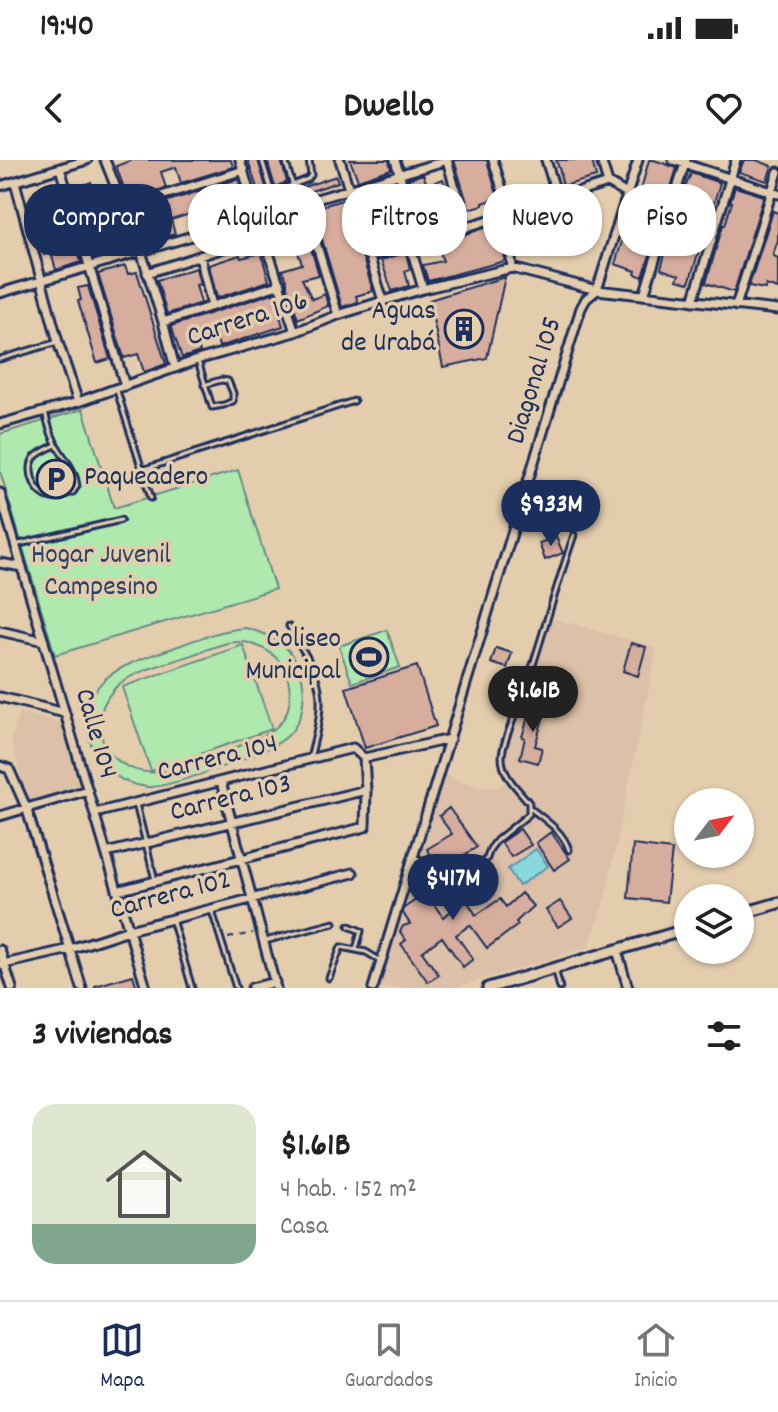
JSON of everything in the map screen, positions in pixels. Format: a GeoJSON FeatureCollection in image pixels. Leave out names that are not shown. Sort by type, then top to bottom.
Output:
{"type":"FeatureCollection","features":[{"type":"Feature","properties":{"kind":"main road"},"geometry":{"type":"LineString","coordinates":[[754,910],[778,903]]}},
{"type":"Feature","properties":{"kind":"main road"},"geometry":{"type":"LineString","coordinates":[[488,988],[674,933]]}},
{"type":"Feature","properties":{"kind":"street"},"geometry":{"type":"LineString","coordinates":[[0,186],[87,160]]}},
{"type":"Feature","properties":{"kind":"street"},"geometry":{"type":"LineString","coordinates":[[105,160],[114,184]]}},
{"type":"Feature","properties":{"kind":"street"},"geometry":{"type":"LineString","coordinates":[[240,160],[248,184]]}},
{"type":"Feature","properties":{"kind":"street"},"geometry":{"type":"LineString","coordinates":[[340,160],[347,184]]}},
{"type":"Feature","properties":{"kind":"street"},"geometry":{"type":"LineString","coordinates":[[395,160],[403,184]]}},
{"type":"Feature","properties":{"kind":"street"},"geometry":{"type":"LineString","coordinates":[[366,184],[448,160],[454,184]]}},
{"type":"Feature","properties":{"kind":"street"},"geometry":{"type":"LineString","coordinates":[[493,160],[501,184]]}},
{"type":"Feature","properties":{"kind":"street"},"geometry":{"type":"LineString","coordinates":[[546,160],[553,184]]}},
{"type":"Feature","properties":{"kind":"street"},"geometry":{"type":"LineString","coordinates":[[601,160],[608,183],[618,189]]}},
{"type":"Feature","properties":{"kind":"street","name":"Diagonal 105"},"geometry":{"type":"LineString","coordinates":[[630,184],[638,160]]}},
{"type":"Feature","properties":{"kind":"street"},"geometry":{"type":"LineString","coordinates":[[673,160],[775,193]]}},
{"type":"Feature","properties":{"kind":"street"},"geometry":{"type":"LineString","coordinates":[[693,301],[736,160]]}},
{"type":"Feature","properties":{"kind":"street"},"geometry":{"type":"LineString","coordinates":[[644,295],[685,162]]}},
{"type":"Feature","properties":{"kind":"street"},"geometry":{"type":"LineString","coordinates":[[60,168],[125,386]]}},
{"type":"Feature","properties":{"kind":"street"},"geometry":{"type":"LineString","coordinates":[[172,193],[244,170]]}},
{"type":"Feature","properties":{"kind":"street"},"geometry":{"type":"LineString","coordinates":[[736,306],[775,193],[778,172]]}},
{"type":"Feature","properties":{"kind":"street"},"geometry":{"type":"LineString","coordinates":[[15,182],[58,342],[78,402]]}},
{"type":"Feature","properties":{"kind":"street"},"geometry":{"type":"LineString","coordinates":[[602,185],[608,183]]}},
{"type":"Feature","properties":{"kind":"street","name":"Diagonal 105"},"geometry":{"type":"LineString","coordinates":[[373,988],[581,308],[597,290],[618,223]]}},
{"type":"Feature","properties":{"kind":"street"},"geometry":{"type":"LineString","coordinates":[[0,293],[124,256]]}},
{"type":"Feature","properties":{"kind":"street"},"geometry":{"type":"LineString","coordinates":[[142,256],[175,368]]}},
{"type":"Feature","properties":{"kind":"street"},"geometry":{"type":"LineString","coordinates":[[147,273],[200,256],[212,306]]}},
{"type":"Feature","properties":{"kind":"street"},"geometry":{"type":"LineString","coordinates":[[271,256],[295,332]]}},
{"type":"Feature","properties":{"kind":"street"},"geometry":{"type":"LineString","coordinates":[[320,256],[338,315]]}},
{"type":"Feature","properties":{"kind":"street"},"geometry":{"type":"LineString","coordinates":[[373,256],[370,257],[383,301]]}},
{"type":"Feature","properties":{"kind":"street"},"geometry":{"type":"LineString","coordinates":[[413,256],[423,289]]}},
{"type":"Feature","properties":{"kind":"street"},"geometry":{"type":"LineString","coordinates":[[511,256],[512,268],[597,290],[778,310]]}},
{"type":"Feature","properties":{"kind":"street","name":"Carrera 106"},"geometry":{"type":"LineString","coordinates":[[0,424],[78,402],[197,360],[295,332],[383,301],[512,268]]}},
{"type":"Feature","properties":{"kind":"street"},"geometry":{"type":"LineString","coordinates":[[163,322],[281,284]]}},
{"type":"Feature","properties":{"kind":"street","name":"Calle 104"},"geometry":{"type":"LineString","coordinates":[[0,493],[146,988]]}},
{"type":"Feature","properties":{"kind":"street"},"geometry":{"type":"LineString","coordinates":[[0,563],[22,567]]}},
{"type":"Feature","properties":{"kind":"street"},"geometry":{"type":"LineString","coordinates":[[0,631],[44,641]]}},
{"type":"Feature","properties":{"kind":"street"},"geometry":{"type":"LineString","coordinates":[[0,697],[65,713]]}},
{"type":"Feature","properties":{"kind":"street"},"geometry":{"type":"LineString","coordinates":[[117,891],[365,827],[364,758],[450,739]]}},
{"type":"Feature","properties":{"kind":"street","name":"Carrera 104"},"geometry":{"type":"LineString","coordinates":[[95,813],[353,748],[364,758]]}},
{"type":"Feature","properties":{"kind":"street"},"geometry":{"type":"LineString","coordinates":[[0,766],[9,769],[26,807],[82,988]]}},
{"type":"Feature","properties":{"kind":"street"},"geometry":{"type":"LineString","coordinates":[[221,782],[276,985],[252,988]]}},
{"type":"Feature","properties":{"kind":"street"},"geometry":{"type":"LineString","coordinates":[[0,816],[88,790]]}},
{"type":"Feature","properties":{"kind":"street","name":"Carrera 103"},"geometry":{"type":"LineString","coordinates":[[106,853],[366,790]]}},
{"type":"Feature","properties":{"kind":"street","name":"Carrera 102"},"geometry":{"type":"LineString","coordinates":[[2,965],[353,873]]}},
{"type":"Feature","properties":{"kind":"street"},"geometry":{"type":"LineString","coordinates":[[0,950],[2,965],[12,988]]}},
{"type":"Feature","properties":{"kind":"street"},"geometry":{"type":"LineString","coordinates":[[617,950],[628,988]]}},
{"type":"Feature","properties":{"kind":"lane"},"geometry":{"type":"LineString","coordinates":[[262,160],[269,184]]}},
{"type":"Feature","properties":{"kind":"lane"},"geometry":{"type":"LineString","coordinates":[[285,160],[293,184],[311,175],[309,160]]}},
{"type":"Feature","properties":{"kind":"lane"},"geometry":{"type":"LineString","coordinates":[[0,359],[58,342]]}},
{"type":"Feature","properties":{"kind":"lane"},"geometry":{"type":"LineString","coordinates":[[197,360],[204,385],[212,407],[233,401],[228,381],[204,385]]}},
{"type":"Feature","properties":{"kind":"lane"},"geometry":{"type":"LineString","coordinates":[[116,389],[151,498]]}},
{"type":"Feature","properties":{"kind":"lane"},"geometry":{"type":"LineString","coordinates":[[142,470],[354,401]]}},
{"type":"Feature","properties":{"kind":"lane"},"geometry":{"type":"LineString","coordinates":[[45,411],[56,445],[73,469],[77,486],[73,492],[54,498],[40,492],[33,480],[32,465],[34,459],[56,445]]}},
{"type":"Feature","properties":{"kind":"lane"},"geometry":{"type":"LineString","coordinates":[[15,545],[121,520]]}},
{"type":"Feature","properties":{"kind":"lane"},"geometry":{"type":"LineString","coordinates":[[413,857],[427,862],[440,878],[469,873],[483,863],[497,840],[529,814],[528,801],[507,775],[503,751],[574,535]]}},
{"type":"Feature","properties":{"kind":"lane"},"geometry":{"type":"LineString","coordinates":[[289,626],[310,664],[319,689],[319,713],[310,759]]}},
{"type":"Feature","properties":{"kind":"lane"},"geometry":{"type":"LineString","coordinates":[[136,804],[155,880]]}},
{"type":"Feature","properties":{"kind":"lane"},"geometry":{"type":"LineString","coordinates":[[530,808],[559,832],[569,850]]}},
{"type":"Feature","properties":{"kind":"lane"},"geometry":{"type":"LineString","coordinates":[[212,909],[236,988]]}},
{"type":"Feature","properties":{"kind":"lane"},"geometry":{"type":"LineString","coordinates":[[172,919],[192,988]]}},
{"type":"Feature","properties":{"kind":"lane"},"geometry":{"type":"LineString","coordinates":[[265,941],[334,923]]}},
{"type":"Feature","properties":{"kind":"lane"},"geometry":{"type":"LineString","coordinates":[[349,926],[361,931],[356,950]]}},
{"type":"Feature","properties":{"kind":"lane"},"geometry":{"type":"LineString","coordinates":[[329,978],[341,947],[366,952],[381,961]]}},
{"type":"Feature","properties":{"kind":"lane"},"geometry":{"type":"LineString","coordinates":[[556,968],[560,988]]}},
{"type":"Feature","properties":{"kind":"path"},"geometry":{"type":"LineString","coordinates":[[221,939],[262,931]]}},
{"type":"Feature","properties":{"kind":"shaded area"},"geometry":{"type":"Polygon","coordinates":[[[548,617],[657,648],[605,898],[589,947],[454,988],[375,988],[443,775],[480,788],[498,787],[508,778],[502,754],[548,617]]]}},
{"type":"Feature","properties":{"kind":"shaded area"},"geometry":{"type":"Polygon","coordinates":[[[19,712],[65,724],[83,785],[28,802],[11,741],[19,712]]]}},
{"type":"Feature","properties":{"kind":"green space","name":"Hogar Juvenil Campesino"},"geometry":{"type":"Polygon","coordinates":[[[83,409],[114,508],[238,470],[275,589],[55,655],[0,471],[0,434],[83,409]]]}},
{"type":"Feature","properties":{"kind":"green space"},"geometry":{"type":"Polygon","coordinates":[[[246,628],[275,640],[292,655],[298,667],[304,692],[303,705],[293,729],[285,738],[240,760],[159,786],[136,785],[107,769],[93,749],[87,720],[96,689],[107,678],[136,661],[246,628]],[[223,644],[150,668],[121,683],[103,706],[100,722],[102,738],[109,752],[121,763],[136,770],[154,772],[173,769],[239,746],[274,728],[283,720],[288,709],[290,696],[286,671],[266,650],[252,644],[223,644]]]}},
{"type":"Feature","properties":{"kind":"green space","name":"Coliseo Municipal"},"geometry":{"type":"Polygon","coordinates":[[[387,630],[400,667],[352,683],[339,646],[387,630]]]}},
{"type":"Feature","properties":{"kind":"green space"},"geometry":{"type":"Polygon","coordinates":[[[243,645],[272,729],[151,771],[122,687],[243,645]]]}},
{"type":"Feature","properties":{"kind":"water"},"geometry":{"type":"Polygon","coordinates":[[[536,849],[548,866],[519,886],[508,869],[536,849]]]}},
{"type":"Feature","properties":{"kind":"building"},"geometry":{"type":"Polygon","coordinates":[[[132,160],[231,160],[233,167],[181,183],[176,167],[161,172],[165,184],[123,184],[116,166],[132,160]]]}},
{"type":"Feature","properties":{"kind":"building"},"geometry":{"type":"Polygon","coordinates":[[[248,160],[258,160],[265,184],[256,184],[248,160]]]}},
{"type":"Feature","properties":{"kind":"building"},"geometry":{"type":"Polygon","coordinates":[[[267,160],[281,160],[287,182],[274,184],[267,160]]]}},
{"type":"Feature","properties":{"kind":"building"},"geometry":{"type":"Polygon","coordinates":[[[350,160],[389,160],[391,169],[358,180],[350,160]]]}},
{"type":"Feature","properties":{"kind":"building"},"geometry":{"type":"Polygon","coordinates":[[[454,160],[487,160],[494,184],[483,184],[483,205],[469,209],[467,184],[461,184],[454,160]]]}},
{"type":"Feature","properties":{"kind":"building"},"geometry":{"type":"Polygon","coordinates":[[[556,160],[592,160],[596,177],[562,184],[556,160]]]}},
{"type":"Feature","properties":{"kind":"building"},"geometry":{"type":"Polygon","coordinates":[[[649,160],[677,168],[672,184],[643,184],[649,160]]]}},
{"type":"Feature","properties":{"kind":"building"},"geometry":{"type":"Polygon","coordinates":[[[744,160],[756,160],[772,166],[767,181],[739,172],[744,160]]]}},
{"type":"Feature","properties":{"kind":"building"},"geometry":{"type":"Polygon","coordinates":[[[691,173],[720,183],[716,196],[716,184],[686,184],[691,173]]]}},
{"type":"Feature","properties":{"kind":"building"},"geometry":{"type":"Polygon","coordinates":[[[423,174],[427,184],[409,184],[408,179],[423,174]]]}},
{"type":"Feature","properties":{"kind":"building"},"geometry":{"type":"Polygon","coordinates":[[[336,176],[338,182],[326,186],[312,184],[336,176]]]}},
{"type":"Feature","properties":{"kind":"building"},"geometry":{"type":"Polygon","coordinates":[[[238,179],[240,184],[222,184],[238,179]]]}},
{"type":"Feature","properties":{"kind":"building"},"geometry":{"type":"Polygon","coordinates":[[[735,187],[764,196],[734,292],[706,283],[735,187]]]}},
{"type":"Feature","properties":{"kind":"building"},"geometry":{"type":"Polygon","coordinates":[[[188,195],[188,215],[172,220],[172,200],[188,195]]]}},
{"type":"Feature","properties":{"kind":"building"},"geometry":{"type":"Polygon","coordinates":[[[342,200],[342,256],[362,256],[373,291],[356,296],[358,302],[342,307],[326,253],[326,205],[342,200]]]}},
{"type":"Feature","properties":{"kind":"building"},"geometry":{"type":"Polygon","coordinates":[[[773,211],[778,213],[778,240],[773,254],[778,258],[778,289],[766,285],[765,289],[749,286],[773,211]]]}},
{"type":"Feature","properties":{"kind":"building"},"geometry":{"type":"Polygon","coordinates":[[[483,229],[483,256],[504,256],[505,261],[428,281],[423,265],[443,261],[441,256],[467,256],[467,234],[483,229]]]}},
{"type":"Feature","properties":{"kind":"building"},"geometry":{"type":"Polygon","coordinates":[[[618,254],[650,256],[643,277],[635,274],[636,271],[615,264],[618,254]]]}},
{"type":"Feature","properties":{"kind":"building"},"geometry":{"type":"Polygon","coordinates":[[[52,256],[79,256],[81,262],[56,270],[52,256]]]}},
{"type":"Feature","properties":{"kind":"building"},"geometry":{"type":"Polygon","coordinates":[[[237,256],[262,256],[269,281],[217,298],[209,265],[237,256]]]}},
{"type":"Feature","properties":{"kind":"building"},"geometry":{"type":"Polygon","coordinates":[[[299,256],[313,256],[319,275],[302,279],[312,299],[325,294],[328,306],[298,319],[282,270],[302,264],[299,256]]]}},
{"type":"Feature","properties":{"kind":"building"},"geometry":{"type":"Polygon","coordinates":[[[407,256],[410,269],[405,271],[409,286],[392,291],[381,260],[407,256]]]}},
{"type":"Feature","properties":{"kind":"building"},"geometry":{"type":"Polygon","coordinates":[[[664,256],[697,256],[689,283],[677,280],[679,275],[661,269],[664,256]]]}},
{"type":"Feature","properties":{"kind":"building"},"geometry":{"type":"Polygon","coordinates":[[[125,266],[128,274],[137,272],[166,364],[144,372],[138,354],[124,358],[98,274],[125,266]]]}},
{"type":"Feature","properties":{"kind":"building"},"geometry":{"type":"Polygon","coordinates":[[[196,268],[200,284],[196,285],[201,303],[167,314],[157,280],[196,268]]]}},
{"type":"Feature","properties":{"kind":"building","name":"Aguas de Urabá"},"geometry":{"type":"Polygon","coordinates":[[[505,277],[487,358],[443,367],[429,300],[505,277]]]}},
{"type":"Feature","properties":{"kind":"building"},"geometry":{"type":"Polygon","coordinates":[[[88,286],[110,359],[97,363],[78,301],[81,300],[78,288],[88,286]]]}},
{"type":"Feature","properties":{"kind":"building"},"geometry":{"type":"Polygon","coordinates":[[[273,293],[283,326],[219,347],[215,330],[195,336],[200,352],[182,358],[171,326],[273,293]]]}},
{"type":"Feature","properties":{"kind":"building"},"geometry":{"type":"Polygon","coordinates":[[[556,537],[563,553],[545,560],[539,543],[556,537]]]}},
{"type":"Feature","properties":{"kind":"building"},"geometry":{"type":"Polygon","coordinates":[[[631,643],[646,647],[638,676],[623,671],[631,643]]]}},
{"type":"Feature","properties":{"kind":"building"},"geometry":{"type":"Polygon","coordinates":[[[496,648],[512,653],[507,668],[491,663],[496,648]]]}},
{"type":"Feature","properties":{"kind":"building"},"geometry":{"type":"Polygon","coordinates":[[[417,666],[436,726],[365,748],[346,688],[417,666]]]}},
{"type":"Feature","properties":{"kind":"building"},"geometry":{"type":"Polygon","coordinates":[[[532,704],[546,708],[535,746],[542,748],[538,763],[520,758],[525,738],[522,737],[532,704]]]}},
{"type":"Feature","properties":{"kind":"building"},"geometry":{"type":"Polygon","coordinates":[[[449,808],[477,847],[440,870],[427,849],[452,834],[439,816],[449,808]]]}},
{"type":"Feature","properties":{"kind":"building"},"geometry":{"type":"Polygon","coordinates":[[[520,829],[531,845],[511,857],[501,842],[520,829]]]}},
{"type":"Feature","properties":{"kind":"building"},"geometry":{"type":"Polygon","coordinates":[[[551,832],[570,859],[554,870],[536,843],[551,832]]]}},
{"type":"Feature","properties":{"kind":"building"},"geometry":{"type":"Polygon","coordinates":[[[633,845],[672,850],[666,902],[628,898],[633,845]]]}},
{"type":"Feature","properties":{"kind":"building"},"geometry":{"type":"Polygon","coordinates":[[[427,876],[436,888],[454,880],[476,915],[500,899],[506,907],[521,893],[533,906],[516,922],[518,925],[487,948],[470,925],[456,935],[473,959],[463,967],[442,937],[422,952],[439,975],[428,982],[401,944],[406,940],[400,932],[403,926],[410,924],[403,913],[404,908],[417,899],[410,888],[427,876]],[[442,892],[431,900],[443,917],[454,909],[442,892]]]}},
{"type":"Feature","properties":{"kind":"building"},"geometry":{"type":"Polygon","coordinates":[[[560,901],[572,918],[558,927],[546,910],[560,901]]]}},
{"type":"Feature","properties":{"kind":"building"},"geometry":{"type":"Polygon","coordinates":[[[133,975],[137,988],[95,988],[95,986],[133,975]]]}},
{"type":"Feature","properties":{"kind":"place","name":"Aguas de Urabá"},"geometry":{"type":"Point","coordinates":[464,329]}},
{"type":"Feature","properties":{"kind":"place","name":"Paqueadero"},"geometry":{"type":"Point","coordinates":[56,479]}},
{"type":"Feature","properties":{"kind":"place","name":"Coliseo Municipal"},"geometry":{"type":"Point","coordinates":[369,657]}}]}
